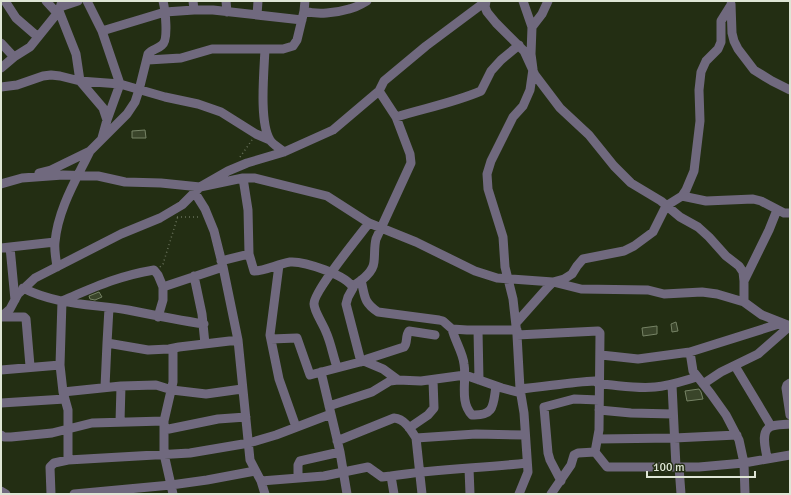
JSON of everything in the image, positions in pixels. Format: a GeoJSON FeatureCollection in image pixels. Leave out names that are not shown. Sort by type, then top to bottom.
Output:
{"type":"FeatureCollection","features":[{"type":"Feature","properties":{"kind":"street"},"geometry":{"type":"LineString","coordinates":[[5,1],[16,18],[38,37]]}},
{"type":"Feature","properties":{"kind":"street"},"geometry":{"type":"LineString","coordinates":[[46,1],[60,8],[76,54],[80,81],[103,108],[107,120]]}},
{"type":"Feature","properties":{"kind":"street"},"geometry":{"type":"LineString","coordinates":[[1,68],[14,57],[30,47],[60,8],[78,1]]}},
{"type":"Feature","properties":{"kind":"street"},"geometry":{"type":"LineString","coordinates":[[87,1],[102,31],[120,84],[102,139]]}},
{"type":"Feature","properties":{"kind":"street"},"geometry":{"type":"LineString","coordinates":[[1,184],[51,170],[90,151],[127,114],[135,102],[140,90],[148,60],[148,54],[164,44],[165,12],[163,1]]}},
{"type":"Feature","properties":{"kind":"street"},"geometry":{"type":"LineString","coordinates":[[226,1],[227,12]]}},
{"type":"Feature","properties":{"kind":"street"},"geometry":{"type":"LineString","coordinates":[[257,15],[258,1]]}},
{"type":"Feature","properties":{"kind":"street"},"geometry":{"type":"LineString","coordinates":[[148,60],[180,58],[212,49],[265,50],[283,49],[293,46],[297,40],[303,15],[304,1]]}},
{"type":"Feature","properties":{"kind":"street"},"geometry":{"type":"LineString","coordinates":[[102,31],[194,5],[227,12],[257,15],[303,15],[350,9],[367,1]]}},
{"type":"Feature","properties":{"kind":"street"},"geometry":{"type":"LineString","coordinates":[[519,494],[528,472],[517,329],[502,237],[488,189],[487,174],[491,161],[513,117],[523,106],[530,90],[533,69],[531,54],[532,27],[523,1]]}},
{"type":"Feature","properties":{"kind":"street"},"geometry":{"type":"LineString","coordinates":[[532,27],[542,14],[548,1]]}},
{"type":"Feature","properties":{"kind":"street"},"geometry":{"type":"LineString","coordinates":[[485,2],[487,12],[524,51],[535,75],[560,108],[589,135],[614,166],[631,183],[661,201],[680,217],[698,227],[726,256],[739,266],[743,272],[744,302]]}},
{"type":"Feature","properties":{"kind":"street"},"geometry":{"type":"LineString","coordinates":[[1,317],[10,309],[23,288],[35,278],[121,234],[160,218],[182,205],[198,190],[228,171],[247,163],[284,152],[333,130],[379,91],[384,81],[461,19],[485,2]]}},
{"type":"Feature","properties":{"kind":"street"},"geometry":{"type":"LineString","coordinates":[[731,3],[732,32],[738,49],[754,70],[790,90]]}},
{"type":"Feature","properties":{"kind":"street"},"geometry":{"type":"LineString","coordinates":[[517,329],[553,282],[564,279],[572,274],[583,259],[624,251],[634,246],[653,232],[666,206],[682,196],[686,190],[694,171],[700,122],[699,90],[701,72],[706,61],[718,49],[721,40],[721,21],[731,3]]}},
{"type":"Feature","properties":{"kind":"street"},"geometry":{"type":"LineString","coordinates":[[1,43],[14,57]]}},
{"type":"Feature","properties":{"kind":"street"},"geometry":{"type":"LineString","coordinates":[[396,117],[450,103],[481,91],[491,71],[501,60],[519,45]]}},
{"type":"Feature","properties":{"kind":"street"},"geometry":{"type":"LineString","coordinates":[[265,50],[264,114],[270,140]]}},
{"type":"Feature","properties":{"kind":"street"},"geometry":{"type":"LineString","coordinates":[[1,87],[16,85],[43,76],[51,75],[80,81],[120,84],[198,104],[222,112],[256,134],[270,140],[284,152]]}},
{"type":"Feature","properties":{"kind":"street"},"geometry":{"type":"LineString","coordinates":[[363,362],[346,304],[353,286],[361,280],[373,266],[374,245],[411,163],[410,154],[396,117],[379,91]]}},
{"type":"Feature","properties":{"kind":"street"},"geometry":{"type":"LineString","coordinates":[[57,267],[54,242],[66,198],[90,151]]}},
{"type":"Feature","properties":{"kind":"street"},"geometry":{"type":"LineString","coordinates":[[22,178],[63,175],[98,176],[125,182],[161,183],[198,190],[243,178],[255,178],[327,196],[369,223],[416,242],[475,271],[497,278],[553,282],[581,289],[648,290],[664,294],[702,292],[717,294],[744,302],[762,315],[790,326],[758,354],[735,366],[700,381],[656,388],[638,388],[599,384],[595,380],[521,391],[496,386],[465,375],[433,380],[398,380],[387,382],[364,396],[330,410],[313,422],[276,435],[249,442],[190,452],[68,460],[54,463],[50,467],[51,494]]}},
{"type":"Feature","properties":{"kind":"street"},"geometry":{"type":"LineString","coordinates":[[243,178],[248,210],[249,254],[254,271],[287,262],[303,262],[320,267],[353,286]]}},
{"type":"Feature","properties":{"kind":"street"},"geometry":{"type":"LineString","coordinates":[[198,190],[214,231],[222,264],[238,340],[250,460],[265,494]]}},
{"type":"Feature","properties":{"kind":"street"},"geometry":{"type":"LineString","coordinates":[[682,196],[706,201],[753,199],[761,201],[787,214],[790,213]]}},
{"type":"Feature","properties":{"kind":"street"},"geometry":{"type":"LineString","coordinates":[[744,281],[770,230],[777,210]]}},
{"type":"Feature","properties":{"kind":"street"},"geometry":{"type":"LineString","coordinates":[[337,367],[327,334],[314,303],[318,290],[369,223]]}},
{"type":"Feature","properties":{"kind":"street"},"geometry":{"type":"LineString","coordinates":[[15,300],[5,247],[54,242]]}},
{"type":"Feature","properties":{"kind":"street"},"geometry":{"type":"LineString","coordinates":[[163,287],[249,254]]}},
{"type":"Feature","properties":{"kind":"street"},"geometry":{"type":"LineString","coordinates":[[279,265],[270,332],[279,379],[296,427]]}},
{"type":"Feature","properties":{"kind":"street"},"geometry":{"type":"LineString","coordinates":[[62,302],[110,280],[131,274],[155,270],[163,287],[163,300],[158,317]]}},
{"type":"Feature","properties":{"kind":"street"},"geometry":{"type":"LineString","coordinates":[[194,276],[204,324],[204,344]]}},
{"type":"Feature","properties":{"kind":"street"},"geometry":{"type":"LineString","coordinates":[[361,280],[366,302],[370,307],[378,312],[439,320],[443,321],[452,329],[455,341],[464,361],[465,402],[468,411],[472,415],[487,414],[491,410],[496,386]]}},
{"type":"Feature","properties":{"kind":"street"},"geometry":{"type":"LineString","coordinates":[[23,288],[62,302],[109,308],[204,324]]}},
{"type":"Feature","properties":{"kind":"street"},"geometry":{"type":"LineString","coordinates":[[62,302],[60,365],[64,396],[68,410],[68,460]]}},
{"type":"Feature","properties":{"kind":"street"},"geometry":{"type":"LineString","coordinates":[[105,387],[109,308]]}},
{"type":"Feature","properties":{"kind":"street"},"geometry":{"type":"LineString","coordinates":[[1,317],[24,317],[26,319],[30,366]]}},
{"type":"Feature","properties":{"kind":"street"},"geometry":{"type":"LineString","coordinates":[[601,355],[638,359],[690,352],[720,344],[782,323]]}},
{"type":"Feature","properties":{"kind":"street"},"geometry":{"type":"LineString","coordinates":[[452,329],[598,331],[600,333],[601,355],[599,384],[599,430],[595,452]]}},
{"type":"Feature","properties":{"kind":"street"},"geometry":{"type":"LineString","coordinates":[[478,330],[479,380]]}},
{"type":"Feature","properties":{"kind":"street"},"geometry":{"type":"LineString","coordinates":[[271,339],[296,337],[310,375],[337,367],[363,362],[367,359],[404,347],[406,345],[407,333],[409,331],[435,335]]}},
{"type":"Feature","properties":{"kind":"street"},"geometry":{"type":"LineString","coordinates":[[107,344],[148,350],[173,349],[238,340]]}},
{"type":"Feature","properties":{"kind":"street"},"geometry":{"type":"LineString","coordinates":[[172,489],[164,454],[164,425],[172,390],[173,349]]}},
{"type":"Feature","properties":{"kind":"street"},"geometry":{"type":"LineString","coordinates":[[690,352],[693,371],[722,410],[736,435],[744,463],[745,494]]}},
{"type":"Feature","properties":{"kind":"street"},"geometry":{"type":"LineString","coordinates":[[363,362],[383,369],[398,380]]}},
{"type":"Feature","properties":{"kind":"street"},"geometry":{"type":"LineString","coordinates":[[1,370],[30,366],[60,365]]}},
{"type":"Feature","properties":{"kind":"street"},"geometry":{"type":"LineString","coordinates":[[735,366],[771,426]]}},
{"type":"Feature","properties":{"kind":"street"},"geometry":{"type":"LineString","coordinates":[[321,372],[340,452],[346,494]]}},
{"type":"Feature","properties":{"kind":"street"},"geometry":{"type":"LineString","coordinates":[[409,428],[420,421],[434,408],[433,380]]}},
{"type":"Feature","properties":{"kind":"street"},"geometry":{"type":"LineString","coordinates":[[790,383],[786,388],[790,415]]}},
{"type":"Feature","properties":{"kind":"street"},"geometry":{"type":"LineString","coordinates":[[1,403],[64,396],[105,387],[121,386],[156,385],[172,390],[206,394],[242,389]]}},
{"type":"Feature","properties":{"kind":"street"},"geometry":{"type":"LineString","coordinates":[[672,385],[674,438],[681,494]]}},
{"type":"Feature","properties":{"kind":"street"},"geometry":{"type":"LineString","coordinates":[[120,422],[121,386]]}},
{"type":"Feature","properties":{"kind":"street"},"geometry":{"type":"LineString","coordinates":[[561,481],[548,453],[544,407],[574,400],[631,413],[673,414]]}},
{"type":"Feature","properties":{"kind":"street"},"geometry":{"type":"LineString","coordinates":[[1,435],[4,437],[45,433],[92,423],[120,422],[164,425],[246,417]]}},
{"type":"Feature","properties":{"kind":"street"},"geometry":{"type":"LineString","coordinates":[[337,441],[394,418],[398,418],[409,428],[416,438],[420,462],[419,472],[422,494]]}},
{"type":"Feature","properties":{"kind":"street"},"geometry":{"type":"LineString","coordinates":[[767,458],[765,434],[771,426],[790,424]]}},
{"type":"Feature","properties":{"kind":"street"},"geometry":{"type":"LineString","coordinates":[[416,438],[476,434],[525,435]]}},
{"type":"Feature","properties":{"kind":"street"},"geometry":{"type":"LineString","coordinates":[[598,438],[674,438],[736,435]]}},
{"type":"Feature","properties":{"kind":"street"},"geometry":{"type":"LineString","coordinates":[[298,477],[298,465],[300,461],[340,452]]}},
{"type":"Feature","properties":{"kind":"street"},"geometry":{"type":"LineString","coordinates":[[552,494],[561,481],[574,455],[578,453],[595,452]]}},
{"type":"Feature","properties":{"kind":"street"},"geometry":{"type":"LineString","coordinates":[[595,452],[607,467],[699,467],[744,463],[790,455]]}},
{"type":"Feature","properties":{"kind":"street"},"geometry":{"type":"LineString","coordinates":[[260,481],[324,476],[368,467],[382,477],[419,472],[527,463]]}},
{"type":"Feature","properties":{"kind":"street"},"geometry":{"type":"LineString","coordinates":[[469,468],[470,494]]}},
{"type":"Feature","properties":{"kind":"street"},"geometry":{"type":"LineString","coordinates":[[74,494],[172,489],[207,480],[255,471]]}},
{"type":"Feature","properties":{"kind":"street"},"geometry":{"type":"LineString","coordinates":[[391,476],[394,494]]}},
{"type":"Feature","properties":{"kind":"street"},"geometry":{"type":"LineString","coordinates":[[1,491],[6,494]]}},
{"type":"Feature","properties":{"kind":"path"},"geometry":{"type":"LineString","coordinates":[[240,157],[256,134]]}},
{"type":"Feature","properties":{"kind":"path"},"geometry":{"type":"LineString","coordinates":[[155,270],[163,264],[182,205]]}},
{"type":"Feature","properties":{"kind":"path"},"geometry":{"type":"LineString","coordinates":[[160,218],[196,216],[209,218]]}},
{"type":"Feature","properties":{"kind":"building"},"geometry":{"type":"Polygon","coordinates":[[[145,130],[146,138],[132,138],[132,131],[145,130]]]}},
{"type":"Feature","properties":{"kind":"building"},"geometry":{"type":"Polygon","coordinates":[[[99,292],[102,297],[95,300],[90,299],[89,296],[99,292]]]}},
{"type":"Feature","properties":{"kind":"building"},"geometry":{"type":"Polygon","coordinates":[[[676,322],[678,331],[672,332],[671,324],[676,322]]]}},
{"type":"Feature","properties":{"kind":"building"},"geometry":{"type":"Polygon","coordinates":[[[657,326],[657,334],[643,336],[642,328],[657,326]]]}},
{"type":"Feature","properties":{"kind":"building"},"geometry":{"type":"Polygon","coordinates":[[[699,389],[703,399],[687,401],[685,391],[699,389]]]}}]}
